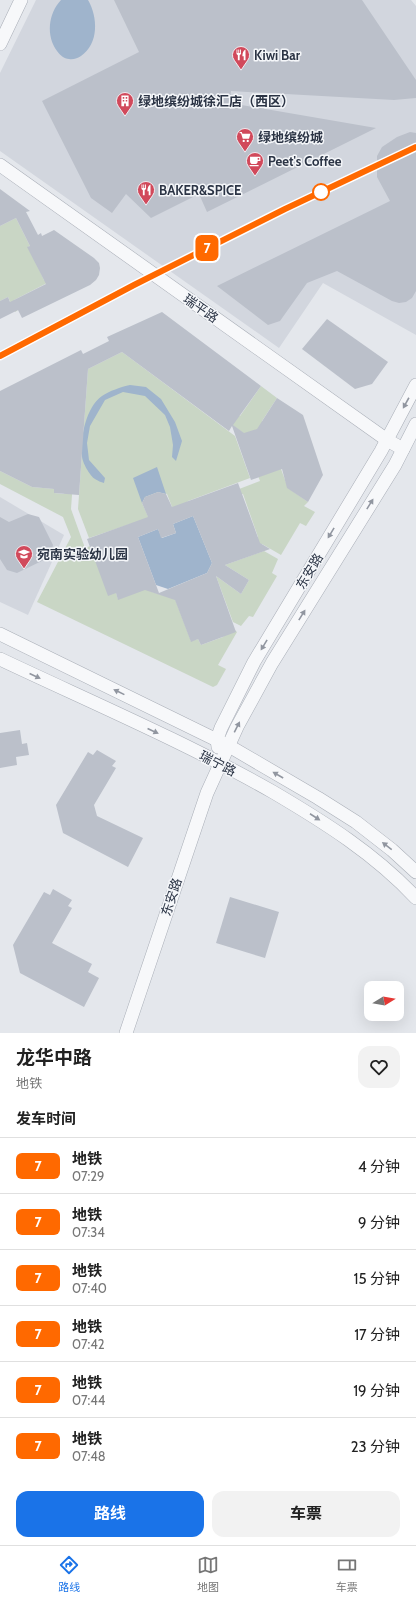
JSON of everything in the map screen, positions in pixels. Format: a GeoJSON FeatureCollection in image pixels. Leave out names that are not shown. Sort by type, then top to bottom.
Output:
{"type":"FeatureCollection","features":[{"type":"Feature","properties":{"kind":"street"},"geometry":{"type":"LineString","coordinates":[[0,44],[21,0]]}},
{"type":"Feature","properties":{"kind":"street","name":"瑞平路"},"geometry":{"type":"LineString","coordinates":[[0,165],[387,440],[403,449]]}},
{"type":"Feature","properties":{"kind":"street","name":"东安路"},"geometry":{"type":"LineString","coordinates":[[220,763],[217,740],[230,708],[254,662],[387,440],[416,385]]}},
{"type":"Feature","properties":{"kind":"street","name":"东安路"},"geometry":{"type":"LineString","coordinates":[[126,1033],[207,793],[237,727],[272,663],[395,465],[416,424]]}},
{"type":"Feature","properties":{"kind":"street","name":"瑞宁路"},"geometry":{"type":"LineString","coordinates":[[0,634],[229,746],[356,822],[392,850],[416,872]]}},
{"type":"Feature","properties":{"kind":"street","name":"瑞宁路"},"geometry":{"type":"LineString","coordinates":[[0,659],[220,763],[307,812],[344,836],[380,863],[416,898]]}},
{"type":"Feature","properties":{"kind":"shaded area"},"geometry":{"type":"Polygon","coordinates":[[[36,0],[411,0],[416,6],[416,335],[323,283],[279,348],[0,151],[0,73],[36,0]]]}},
{"type":"Feature","properties":{"kind":"shaded area","name":"宛南实验幼儿园"},"geometry":{"type":"Polygon","coordinates":[[[0,497],[64,535],[28,615],[0,602],[0,497]]]}},
{"type":"Feature","properties":{"kind":"green space"},"geometry":{"type":"Polygon","coordinates":[[[16,218],[30,246],[28,247],[44,280],[49,282],[14,300],[18,310],[15,312],[8,297],[0,301],[0,226],[16,218]]]}},
{"type":"Feature","properties":{"kind":"green space"},"geometry":{"type":"Polygon","coordinates":[[[122,352],[235,436],[250,478],[188,501],[176,517],[167,494],[158,492],[145,497],[142,503],[151,523],[133,523],[89,538],[78,509],[88,369],[122,352]]]}},
{"type":"Feature","properties":{"kind":"green space"},"geometry":{"type":"Polygon","coordinates":[[[261,386],[277,398],[262,421],[263,426],[249,451],[242,432],[216,413],[240,416],[261,386]]]}},
{"type":"Feature","properties":{"kind":"green space"},"geometry":{"type":"Polygon","coordinates":[[[254,465],[281,469],[288,488],[308,502],[304,506],[315,512],[306,526],[300,523],[281,555],[262,544],[254,547],[252,539],[258,537],[243,494],[236,496],[234,491],[260,481],[254,465]]]}},
{"type":"Feature","properties":{"kind":"green space"},"geometry":{"type":"Polygon","coordinates":[[[0,471],[32,487],[55,489],[54,493],[64,494],[73,481],[71,509],[85,548],[116,536],[116,593],[118,599],[139,585],[152,592],[175,599],[191,641],[198,639],[201,645],[223,637],[230,626],[237,632],[218,665],[226,669],[217,685],[213,687],[37,602],[71,537],[63,517],[0,484],[0,471]]]}},
{"type":"Feature","properties":{"kind":"green space"},"geometry":{"type":"Polygon","coordinates":[[[264,551],[278,559],[272,573],[277,576],[253,617],[249,616],[241,626],[233,622],[216,576],[241,594],[249,580],[225,565],[264,551]]]}},
{"type":"Feature","properties":{"kind":"water"},"geometry":{"type":"Polygon","coordinates":[[[61,0],[88,0],[94,14],[95,30],[91,45],[81,56],[74,59],[64,58],[57,51],[51,39],[51,18],[61,0]]]}},
{"type":"Feature","properties":{"kind":"water"},"geometry":{"type":"Polygon","coordinates":[[[130,385],[146,387],[161,399],[175,422],[182,441],[176,461],[172,457],[173,445],[170,427],[165,415],[145,396],[123,392],[105,400],[90,426],[87,443],[89,460],[105,478],[104,483],[93,477],[83,462],[82,441],[85,423],[96,401],[108,392],[130,385]]]}},
{"type":"Feature","properties":{"kind":"water"},"geometry":{"type":"Polygon","coordinates":[[[157,467],[166,494],[158,492],[145,497],[142,503],[133,478],[157,467]]]}},
{"type":"Feature","properties":{"kind":"water"},"geometry":{"type":"Polygon","coordinates":[[[193,516],[212,563],[207,573],[168,589],[156,585],[138,537],[158,529],[162,538],[176,533],[173,524],[193,516]]]}},
{"type":"Feature","properties":{"kind":"building","name":"绿地缤纷城徐汇店（西区）"},"geometry":{"type":"Polygon","coordinates":[[[114,0],[362,0],[416,80],[416,98],[394,100],[231,91],[230,103],[376,128],[207,212],[199,194],[151,218],[126,194],[112,213],[91,198],[42,101],[139,52],[114,0]]]}},
{"type":"Feature","properties":{"kind":"building"},"geometry":{"type":"Polygon","coordinates":[[[410,132],[416,133],[416,291],[412,298],[406,302],[399,303],[392,301],[337,271],[307,283],[280,321],[268,325],[217,286],[390,201],[377,177],[377,156],[382,147],[397,137],[410,132]]]}},
{"type":"Feature","properties":{"kind":"building"},"geometry":{"type":"Polygon","coordinates":[[[0,189],[30,211],[26,212],[38,235],[41,233],[42,236],[54,230],[94,258],[99,263],[100,268],[99,275],[96,280],[90,285],[22,318],[18,310],[0,319],[0,301],[8,297],[10,302],[46,284],[27,247],[30,246],[16,218],[0,226],[0,189]]]}},
{"type":"Feature","properties":{"kind":"building"},"geometry":{"type":"Polygon","coordinates":[[[162,312],[261,386],[233,425],[244,433],[257,429],[277,398],[303,415],[323,475],[308,502],[287,488],[282,469],[251,480],[232,426],[229,431],[122,352],[88,369],[79,495],[54,493],[54,489],[32,487],[0,471],[0,391],[81,350],[83,354],[109,341],[107,337],[162,312]]]}},
{"type":"Feature","properties":{"kind":"building"},"geometry":{"type":"Polygon","coordinates":[[[327,319],[388,362],[372,384],[355,389],[302,349],[327,319]]]}},
{"type":"Feature","properties":{"kind":"building"},"geometry":{"type":"Polygon","coordinates":[[[238,483],[260,543],[270,549],[225,565],[249,580],[241,594],[216,576],[236,632],[201,645],[198,639],[191,642],[175,600],[145,590],[118,600],[116,593],[108,596],[87,539],[148,517],[142,503],[145,497],[158,492],[166,494],[172,507],[238,483]],[[193,516],[173,524],[176,533],[161,538],[158,529],[138,537],[159,593],[207,573],[212,563],[193,516]]]}},
{"type":"Feature","properties":{"kind":"building"},"geometry":{"type":"Polygon","coordinates":[[[28,514],[39,517],[53,545],[50,557],[17,573],[7,570],[0,559],[0,517],[9,522],[28,514]]]}},
{"type":"Feature","properties":{"kind":"building"},"geometry":{"type":"Polygon","coordinates":[[[20,730],[22,744],[27,743],[29,755],[16,757],[17,765],[0,768],[0,733],[20,730]]]}},
{"type":"Feature","properties":{"kind":"building"},"geometry":{"type":"Polygon","coordinates":[[[97,750],[116,761],[112,766],[116,768],[94,805],[97,816],[143,838],[128,867],[63,833],[56,805],[88,752],[93,755],[97,750]]]}},
{"type":"Feature","properties":{"kind":"building"},"geometry":{"type":"Polygon","coordinates":[[[53,889],[72,900],[68,906],[72,908],[52,943],[92,964],[88,972],[99,978],[84,1007],[20,973],[13,945],[44,892],[50,895],[53,889]]]}},
{"type":"Feature","properties":{"kind":"building"},"geometry":{"type":"Polygon","coordinates":[[[230,897],[279,912],[265,958],[216,943],[230,897]]]}},
{"type":"Feature","properties":{"kind":"metro line","name":"7"},"geometry":{"type":"LineString","coordinates":[[0,356],[30,338],[285,209],[416,147]]}},
{"type":"Feature","properties":{"kind":"place","name":"Kiwi Bar"},"geometry":{"type":"Point","coordinates":[241,70]}},
{"type":"Feature","properties":{"kind":"place","name":"绿地缤纷城徐汇店（西区）"},"geometry":{"type":"Point","coordinates":[125,116]}},
{"type":"Feature","properties":{"kind":"place","name":"绿地缤纷城"},"geometry":{"type":"Point","coordinates":[245,152]}},
{"type":"Feature","properties":{"kind":"place","name":"Peet's Coffee"},"geometry":{"type":"Point","coordinates":[255,176]}},
{"type":"Feature","properties":{"kind":"place","name":"BAKER&SPICE"},"geometry":{"type":"Point","coordinates":[146,205]}},
{"type":"Feature","properties":{"kind":"place","name":"宛南实验幼儿园"},"geometry":{"type":"Point","coordinates":[24,569]}}]}
